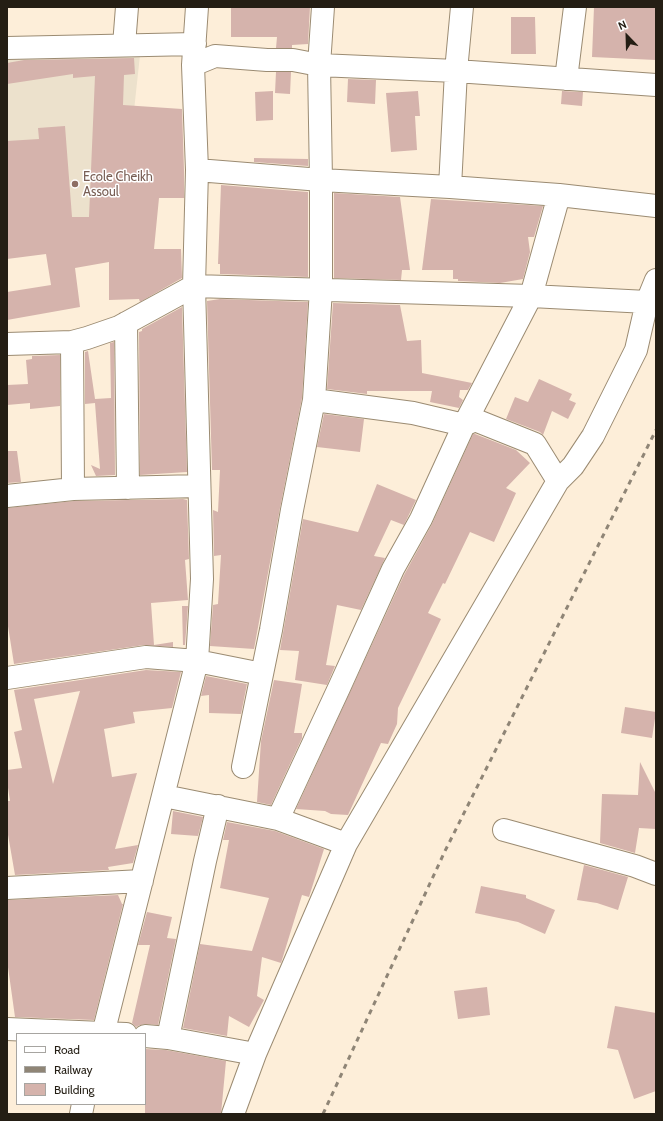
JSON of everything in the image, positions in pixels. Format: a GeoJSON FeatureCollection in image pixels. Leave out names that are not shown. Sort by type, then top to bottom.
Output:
{"type":"FeatureCollection","features":[{"type":"Feature","properties":{"kind":"street"},"geometry":{"type":"LineString","coordinates":[[124,45],[127,7]]}},
{"type":"Feature","properties":{"kind":"street"},"geometry":{"type":"LineString","coordinates":[[7,1029],[103,1033],[197,661],[202,579],[194,286],[197,170],[194,54],[197,7]]}},
{"type":"Feature","properties":{"kind":"street"},"geometry":{"type":"LineString","coordinates":[[243,767],[271,630],[292,510],[314,400],[321,289],[322,180],[319,65],[323,7]]}},
{"type":"Feature","properties":{"kind":"street"},"geometry":{"type":"LineString","coordinates":[[450,187],[456,71],[462,7]]}},
{"type":"Feature","properties":{"kind":"street"},"geometry":{"type":"LineString","coordinates":[[566,79],[575,7]]}},
{"type":"Feature","properties":{"kind":"street"},"geometry":{"type":"LineString","coordinates":[[7,48],[124,45],[215,56],[267,60],[293,60],[319,65],[456,71],[656,85]]}},
{"type":"Feature","properties":{"kind":"street"},"geometry":{"type":"LineString","coordinates":[[197,170],[322,180],[559,195],[656,206]]}},
{"type":"Feature","properties":{"kind":"street"},"geometry":{"type":"LineString","coordinates":[[278,818],[393,569],[421,519],[464,425],[531,296],[559,195]]}},
{"type":"Feature","properties":{"kind":"street"},"geometry":{"type":"LineString","coordinates":[[233,1114],[255,1054],[346,844],[558,481],[573,466],[592,436],[636,350],[647,302],[656,280]]}},
{"type":"Feature","properties":{"kind":"street"},"geometry":{"type":"LineString","coordinates":[[7,344],[72,342],[119,327],[194,286],[531,296],[647,302]]}},
{"type":"Feature","properties":{"kind":"street"},"geometry":{"type":"LineString","coordinates":[[126,323],[128,488]]}},
{"type":"Feature","properties":{"kind":"street"},"geometry":{"type":"LineString","coordinates":[[72,342],[73,489]]}},
{"type":"Feature","properties":{"kind":"street"},"geometry":{"type":"LineString","coordinates":[[314,400],[413,413],[464,425],[475,420],[535,444],[558,481]]}},
{"type":"Feature","properties":{"kind":"street"},"geometry":{"type":"LineString","coordinates":[[7,496],[73,489],[199,486]]}},
{"type":"Feature","properties":{"kind":"street"},"geometry":{"type":"LineString","coordinates":[[7,678],[146,657],[197,661],[262,674]]}},
{"type":"Feature","properties":{"kind":"street"},"geometry":{"type":"LineString","coordinates":[[164,796],[278,818],[346,844]]}},
{"type":"Feature","properties":{"kind":"street"},"geometry":{"type":"LineString","coordinates":[[168,1038],[218,806]]}},
{"type":"Feature","properties":{"kind":"street"},"geometry":{"type":"LineString","coordinates":[[504,830],[635,866],[656,874]]}},
{"type":"Feature","properties":{"kind":"street"},"geometry":{"type":"LineString","coordinates":[[7,888],[142,881]]}},
{"type":"Feature","properties":{"kind":"street"},"geometry":{"type":"LineString","coordinates":[[146,1036],[168,1038],[255,1054]]}},
{"type":"Feature","properties":{"kind":"shaded area","name":"Ecole Cheikh Assoul"},"geometry":{"type":"Polygon","coordinates":[[[140,55],[121,231],[7,234],[7,58],[140,55]]]}},
{"type":"Feature","properties":{"kind":"building"},"geometry":{"type":"Polygon","coordinates":[[[231,7],[310,7],[308,44],[292,45],[292,48],[276,48],[277,37],[231,37],[231,7]]]}},
{"type":"Feature","properties":{"kind":"building"},"geometry":{"type":"Polygon","coordinates":[[[594,7],[656,7],[656,60],[592,57],[594,7]]]}},
{"type":"Feature","properties":{"kind":"building"},"geometry":{"type":"Polygon","coordinates":[[[511,17],[535,17],[536,54],[511,54],[511,17]]]}},
{"type":"Feature","properties":{"kind":"building"},"geometry":{"type":"Polygon","coordinates":[[[134,58],[135,74],[124,75],[123,105],[182,109],[184,198],[159,198],[154,249],[181,249],[182,278],[140,302],[139,299],[109,300],[109,262],[75,268],[80,307],[7,320],[7,292],[51,285],[46,254],[7,259],[7,141],[39,139],[38,128],[65,126],[72,217],[89,217],[95,76],[73,78],[73,74],[7,84],[7,63],[24,60],[134,58]]]}},
{"type":"Feature","properties":{"kind":"building"},"geometry":{"type":"Polygon","coordinates":[[[276,72],[291,72],[290,94],[275,93],[276,72]]]}},
{"type":"Feature","properties":{"kind":"building"},"geometry":{"type":"Polygon","coordinates":[[[348,79],[376,80],[375,104],[347,102],[348,79]]]}},
{"type":"Feature","properties":{"kind":"building"},"geometry":{"type":"Polygon","coordinates":[[[273,91],[273,120],[256,121],[255,92],[273,91]]]}},
{"type":"Feature","properties":{"kind":"building"},"geometry":{"type":"Polygon","coordinates":[[[418,91],[420,116],[415,116],[417,150],[391,152],[386,93],[418,91]]]}},
{"type":"Feature","properties":{"kind":"building"},"geometry":{"type":"Polygon","coordinates":[[[562,91],[583,92],[582,106],[561,104],[562,91]]]}},
{"type":"Feature","properties":{"kind":"building"},"geometry":{"type":"Polygon","coordinates":[[[254,158],[308,159],[308,166],[254,162],[254,158]]]}},
{"type":"Feature","properties":{"kind":"building"},"geometry":{"type":"Polygon","coordinates":[[[221,185],[308,192],[308,277],[220,274],[220,264],[218,264],[221,185]]]}},
{"type":"Feature","properties":{"kind":"building"},"geometry":{"type":"Polygon","coordinates":[[[334,193],[400,197],[410,270],[402,270],[401,280],[334,278],[334,193]]]}},
{"type":"Feature","properties":{"kind":"building"},"geometry":{"type":"Polygon","coordinates":[[[431,199],[543,206],[534,237],[528,237],[530,252],[523,279],[500,283],[458,281],[458,279],[453,279],[453,270],[422,270],[431,199]]]}},
{"type":"Feature","properties":{"kind":"building"},"geometry":{"type":"Polygon","coordinates":[[[220,299],[308,302],[302,398],[254,649],[210,646],[213,605],[218,604],[221,555],[214,556],[213,510],[218,512],[220,470],[212,470],[207,301],[220,299]]]}},
{"type":"Feature","properties":{"kind":"building"},"geometry":{"type":"Polygon","coordinates":[[[333,303],[400,305],[407,341],[421,340],[422,373],[472,383],[468,390],[460,390],[459,397],[463,400],[459,408],[430,402],[432,391],[367,391],[367,394],[327,389],[333,303]]]}},
{"type":"Feature","properties":{"kind":"building"},"geometry":{"type":"Polygon","coordinates":[[[182,307],[187,472],[140,475],[139,332],[182,307]]]}},
{"type":"Feature","properties":{"kind":"building"},"geometry":{"type":"Polygon","coordinates":[[[114,342],[115,475],[96,476],[91,465],[100,469],[95,403],[85,404],[85,352],[88,351],[95,399],[111,398],[110,343],[114,342]]]}},
{"type":"Feature","properties":{"kind":"building"},"geometry":{"type":"Polygon","coordinates":[[[60,355],[60,406],[30,409],[30,403],[7,405],[7,385],[28,384],[26,360],[32,359],[32,356],[60,355]]]}},
{"type":"Feature","properties":{"kind":"building"},"geometry":{"type":"Polygon","coordinates":[[[539,379],[572,394],[569,400],[576,403],[568,419],[552,411],[543,435],[540,432],[506,419],[515,397],[528,402],[539,379]]]}},
{"type":"Feature","properties":{"kind":"building"},"geometry":{"type":"Polygon","coordinates":[[[324,414],[364,419],[360,452],[317,447],[324,414]]]}},
{"type":"Feature","properties":{"kind":"building"},"geometry":{"type":"Polygon","coordinates":[[[473,434],[516,450],[530,463],[506,488],[516,493],[494,542],[470,532],[445,584],[443,583],[428,613],[441,619],[398,708],[397,724],[388,744],[381,743],[348,815],[331,814],[325,811],[296,809],[404,575],[432,524],[473,434]]]}},
{"type":"Feature","properties":{"kind":"building"},"geometry":{"type":"Polygon","coordinates":[[[7,451],[17,451],[21,482],[7,483],[7,451]]]}},
{"type":"Feature","properties":{"kind":"building"},"geometry":{"type":"Polygon","coordinates":[[[377,484],[416,500],[404,525],[391,520],[374,556],[385,558],[361,610],[337,605],[326,665],[335,666],[327,685],[295,680],[299,651],[280,650],[303,519],[358,532],[377,484]]]}},
{"type":"Feature","properties":{"kind":"building"},"geometry":{"type":"Polygon","coordinates":[[[187,500],[189,559],[185,560],[188,600],[151,603],[154,645],[173,642],[173,647],[144,645],[14,664],[7,620],[7,508],[74,501],[187,500]]]}},
{"type":"Feature","properties":{"kind":"building"},"geometry":{"type":"Polygon","coordinates":[[[182,606],[188,606],[185,645],[183,645],[182,606]]]}},
{"type":"Feature","properties":{"kind":"building"},"geometry":{"type":"Polygon","coordinates":[[[146,670],[181,672],[172,708],[133,712],[135,723],[104,729],[112,777],[137,773],[115,849],[138,845],[133,863],[108,867],[109,870],[15,875],[7,829],[7,801],[10,801],[7,770],[22,768],[14,732],[22,730],[14,690],[146,670]],[[80,691],[34,699],[53,784],[80,691]]]}},
{"type":"Feature","properties":{"kind":"building"},"geometry":{"type":"Polygon","coordinates":[[[206,676],[247,684],[241,714],[209,713],[209,695],[201,696],[206,676]]]}},
{"type":"Feature","properties":{"kind":"building"},"geometry":{"type":"Polygon","coordinates":[[[274,680],[302,684],[294,733],[302,733],[302,738],[271,805],[257,802],[261,741],[274,680]]]}},
{"type":"Feature","properties":{"kind":"building"},"geometry":{"type":"Polygon","coordinates":[[[625,707],[656,712],[652,738],[621,733],[625,707]]]}},
{"type":"Feature","properties":{"kind":"building"},"geometry":{"type":"Polygon","coordinates":[[[640,762],[656,794],[656,829],[639,828],[635,853],[600,843],[602,794],[638,795],[640,762]]]}},
{"type":"Feature","properties":{"kind":"building"},"geometry":{"type":"Polygon","coordinates":[[[173,811],[203,817],[198,836],[171,834],[173,811]]]}},
{"type":"Feature","properties":{"kind":"building"},"geometry":{"type":"Polygon","coordinates":[[[227,822],[275,831],[324,849],[309,897],[302,895],[281,963],[262,957],[257,996],[264,1000],[249,1027],[229,1016],[227,1036],[183,1028],[200,944],[252,951],[269,898],[220,888],[229,840],[223,840],[227,822]]]}},
{"type":"Feature","properties":{"kind":"building"},"geometry":{"type":"Polygon","coordinates":[[[584,865],[628,877],[618,910],[597,903],[577,900],[584,865]]]}},
{"type":"Feature","properties":{"kind":"building"},"geometry":{"type":"Polygon","coordinates":[[[481,886],[526,895],[526,898],[555,910],[545,934],[518,922],[475,913],[481,886]]]}},
{"type":"Feature","properties":{"kind":"building"},"geometry":{"type":"Polygon","coordinates":[[[118,895],[123,904],[94,1020],[15,1017],[7,960],[8,900],[118,895]]]}},
{"type":"Feature","properties":{"kind":"building"},"geometry":{"type":"Polygon","coordinates":[[[147,912],[172,917],[167,938],[176,939],[158,1025],[146,1024],[136,1027],[132,1023],[150,945],[138,945],[147,912]]]}},
{"type":"Feature","properties":{"kind":"building"},"geometry":{"type":"Polygon","coordinates":[[[487,987],[490,1015],[458,1019],[454,991],[487,987]]]}},
{"type":"Feature","properties":{"kind":"building"},"geometry":{"type":"Polygon","coordinates":[[[615,1006],[656,1013],[656,1091],[634,1099],[618,1050],[607,1048],[615,1006]]]}},
{"type":"Feature","properties":{"kind":"building"},"geometry":{"type":"Polygon","coordinates":[[[146,1049],[166,1050],[226,1061],[221,1114],[145,1114],[146,1049]]]}},
{"type":"Feature","properties":{"kind":"railway"},"geometry":{"type":"LineString","coordinates":[[323,1114],[445,851],[656,430]]}},
{"type":"Feature","properties":{"kind":"place","name":"Ecole Cheikh Assoul"},"geometry":{"type":"Point","coordinates":[75,184]}}]}
